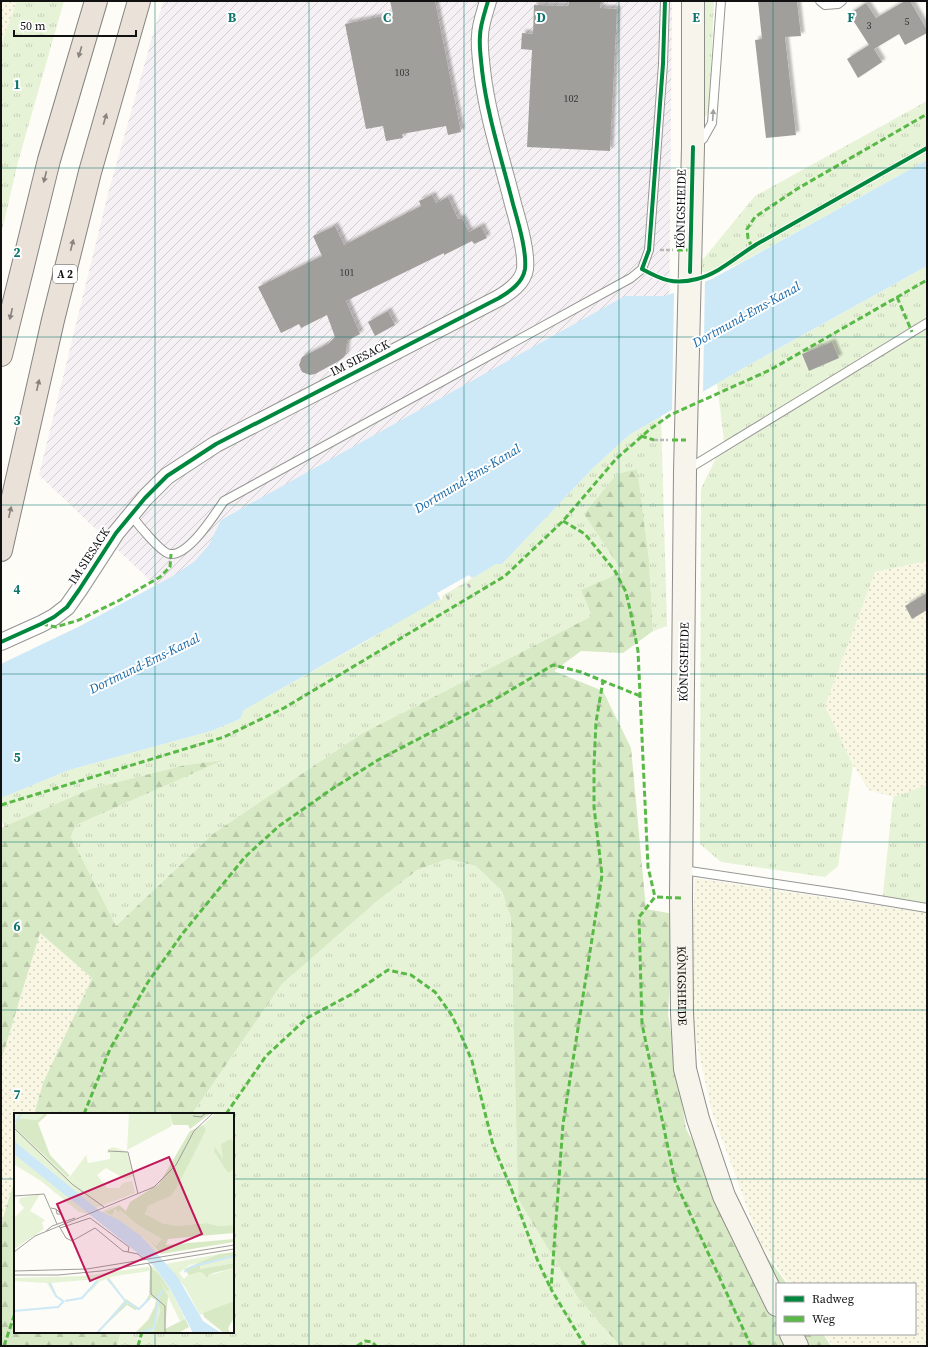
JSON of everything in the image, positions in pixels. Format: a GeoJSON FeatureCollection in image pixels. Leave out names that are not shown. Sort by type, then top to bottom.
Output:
{"type":"FeatureCollection","features":[{"type":"Feature","properties":{"kind":"highway"},"geometry":{"type":"LineString","coordinates":[[1,355],[49,160],[96,1]]}},
{"type":"Feature","properties":{"kind":"highway","name":"A 2"},"geometry":{"type":"LineString","coordinates":[[1,550],[53,320],[88,179],[139,1]]}},
{"type":"Feature","properties":{"kind":"main road","name":"KÖNIGSHEIDE"},"geometry":{"type":"LineString","coordinates":[[693,1],[693,147],[685,471],[682,870],[682,1013],[685,1069],[698,1119],[724,1196],[776,1303]]}},
{"type":"Feature","properties":{"kind":"main road"},"geometry":{"type":"LineString","coordinates":[[792,1335],[797,1346]]}},
{"type":"Feature","properties":{"kind":"street","name":"IM SIESACK"},"geometry":{"type":"LineString","coordinates":[[1,642],[41,624],[67,606],[116,533],[145,498],[167,476],[216,444],[510,292],[520,281],[525,271],[525,256],[518,221],[485,91],[481,60],[480,36],[488,1]]}},
{"type":"Feature","properties":{"kind":"lane"},"geometry":{"type":"LineString","coordinates":[[131,515],[164,551],[171,554],[182,551],[204,530],[224,501],[631,278],[642,269],[649,250],[663,64],[665,1]]}},
{"type":"Feature","properties":{"kind":"lane"},"geometry":{"type":"LineString","coordinates":[[693,147],[704,139],[712,123],[721,1]]}},
{"type":"Feature","properties":{"kind":"lane"},"geometry":{"type":"LineString","coordinates":[[820,1],[825,5],[838,4],[842,1]]}},
{"type":"Feature","properties":{"kind":"lane"},"geometry":{"type":"LineString","coordinates":[[685,471],[927,323]]}},
{"type":"Feature","properties":{"kind":"lane"},"geometry":{"type":"LineString","coordinates":[[682,870],[927,908]]}},
{"type":"Feature","properties":{"kind":"path"},"geometry":{"type":"LineString","coordinates":[[649,250],[677,250]]}},
{"type":"Feature","properties":{"kind":"path"},"geometry":{"type":"LineString","coordinates":[[654,440],[672,440]]}},
{"type":"Feature","properties":{"kind":"path"},"geometry":{"type":"LineString","coordinates":[[468,584],[471,588]]}},
{"type":"Feature","properties":{"kind":"path"},"geometry":{"type":"LineString","coordinates":[[447,596],[450,601]]}},
{"type":"Feature","properties":{"kind":"shaded area"},"geometry":{"type":"Polygon","coordinates":[[[1,1],[17,1],[1,44],[1,1]]]}},
{"type":"Feature","properties":{"kind":"shaded area"},"geometry":{"type":"Polygon","coordinates":[[[164,1],[672,1],[669,335],[196,624],[39,475],[108,194],[155,27],[164,1]]]}},
{"type":"Feature","properties":{"kind":"shaded area"},"geometry":{"type":"Polygon","coordinates":[[[927,561],[927,785],[893,797],[869,790],[853,765],[825,706],[875,572],[927,561]]]}},
{"type":"Feature","properties":{"kind":"shaded area"},"geometry":{"type":"Polygon","coordinates":[[[695,878],[927,913],[927,1346],[833,1346],[825,1335],[916,1335],[916,1283],[788,1283],[760,1243],[712,1112],[690,1014],[695,878]]]}},
{"type":"Feature","properties":{"kind":"shaded area"},"geometry":{"type":"Polygon","coordinates":[[[40,933],[92,978],[43,1083],[34,1113],[14,1113],[14,1181],[1,1225],[1,1061],[40,933]]]}},
{"type":"Feature","properties":{"kind":"green space"},"geometry":{"type":"Polygon","coordinates":[[[17,1],[64,1],[18,162],[1,235],[1,44],[17,1]]]}},
{"type":"Feature","properties":{"kind":"green space"},"geometry":{"type":"Polygon","coordinates":[[[702,1],[714,1],[709,111],[703,118],[702,1]]]}},
{"type":"Feature","properties":{"kind":"green space"},"geometry":{"type":"Polygon","coordinates":[[[927,101],[927,160],[740,263],[712,275],[695,269],[755,196],[927,101]]]}},
{"type":"Feature","properties":{"kind":"green space"},"geometry":{"type":"Polygon","coordinates":[[[927,266],[927,561],[875,572],[825,706],[853,765],[838,866],[825,877],[721,862],[700,844],[701,489],[724,441],[717,383],[927,266]]]}},
{"type":"Feature","properties":{"kind":"green space"},"geometry":{"type":"Polygon","coordinates":[[[661,416],[667,626],[653,631],[649,561],[623,572],[592,616],[361,734],[214,833],[116,926],[71,837],[76,825],[221,760],[185,765],[90,789],[5,827],[1,820],[1,798],[69,770],[211,731],[240,719],[244,710],[370,639],[471,576],[473,578],[496,564],[502,564],[592,469],[629,435],[661,416]]]}},
{"type":"Feature","properties":{"kind":"green space"},"geometry":{"type":"Polygon","coordinates":[[[637,469],[649,561],[653,631],[623,653],[581,651],[554,671],[603,691],[631,748],[646,909],[674,914],[668,1014],[686,1129],[720,1192],[786,1283],[776,1283],[776,1335],[824,1335],[831,1346],[620,1346],[578,1298],[518,1199],[511,918],[502,891],[476,866],[448,859],[417,870],[375,903],[282,984],[193,1113],[34,1113],[43,1083],[92,978],[40,933],[1,1061],[1,828],[90,789],[185,765],[223,760],[76,825],[71,837],[116,926],[214,833],[361,734],[592,616],[581,590],[623,572],[584,514],[617,474],[637,469]]]}},
{"type":"Feature","properties":{"kind":"green space"},"geometry":{"type":"Polygon","coordinates":[[[927,785],[927,911],[882,904],[893,797],[927,785]]]}},
{"type":"Feature","properties":{"kind":"green space"},"geometry":{"type":"Polygon","coordinates":[[[448,859],[476,866],[502,891],[511,918],[518,1199],[578,1298],[620,1346],[117,1346],[121,1333],[234,1333],[234,1113],[193,1113],[282,984],[375,903],[417,870],[448,859]]]}},
{"type":"Feature","properties":{"kind":"green space"},"geometry":{"type":"Polygon","coordinates":[[[14,1181],[14,1333],[121,1333],[117,1346],[1,1346],[1,1225],[14,1181]]]}},
{"type":"Feature","properties":{"kind":"water","name":"Dortmund-Ems-Kanal"},"geometry":{"type":"Polygon","coordinates":[[[927,160],[927,266],[740,370],[629,435],[592,469],[502,564],[496,564],[473,578],[471,576],[439,595],[441,598],[244,710],[240,719],[211,731],[69,770],[1,798],[1,664],[78,627],[173,576],[195,561],[209,545],[221,520],[625,296],[665,296],[712,279],[927,160]]]}},
{"type":"Feature","properties":{"kind":"pier"},"geometry":{"type":"Polygon","coordinates":[[[705,280],[703,394],[672,411],[674,290],[705,280]]]}},
{"type":"Feature","properties":{"kind":"pier"},"geometry":{"type":"Polygon","coordinates":[[[469,575],[472,580],[471,579],[442,596],[443,599],[441,600],[437,593],[469,575]]]}},
{"type":"Feature","properties":{"kind":"building"},"geometry":{"type":"Polygon","coordinates":[[[390,1],[435,1],[461,132],[448,135],[446,126],[402,134],[403,138],[386,141],[383,126],[366,129],[345,24],[393,14],[390,1]]]}},
{"type":"Feature","properties":{"kind":"building"},"geometry":{"type":"Polygon","coordinates":[[[569,1],[601,1],[600,8],[617,9],[610,151],[527,147],[532,50],[521,49],[522,33],[533,34],[534,5],[569,6],[569,1]]]}},
{"type":"Feature","properties":{"kind":"building"},"geometry":{"type":"Polygon","coordinates":[[[758,1],[797,1],[801,36],[785,37],[796,135],[766,138],[755,40],[762,39],[758,1]]]}},
{"type":"Feature","properties":{"kind":"building"},"geometry":{"type":"Polygon","coordinates":[[[905,1],[910,1],[927,30],[927,33],[905,45],[899,34],[874,49],[882,62],[858,78],[847,59],[869,45],[849,14],[866,3],[876,18],[905,1]]]}},
{"type":"Feature","properties":{"kind":"building"},"geometry":{"type":"Polygon","coordinates":[[[432,195],[436,203],[448,197],[458,219],[462,218],[469,232],[481,226],[487,238],[474,244],[472,241],[444,255],[444,253],[346,301],[360,334],[347,341],[346,353],[344,357],[337,362],[315,374],[310,375],[302,372],[299,365],[302,357],[328,344],[335,337],[327,315],[301,328],[299,324],[281,333],[258,287],[322,256],[313,236],[335,226],[344,245],[421,206],[419,201],[432,195]]]}},
{"type":"Feature","properties":{"kind":"building"},"geometry":{"type":"Polygon","coordinates":[[[388,311],[395,325],[375,336],[368,322],[388,311]]]}},
{"type":"Feature","properties":{"kind":"building"},"geometry":{"type":"Polygon","coordinates":[[[832,342],[839,358],[809,371],[802,354],[832,342]]]}},
{"type":"Feature","properties":{"kind":"building"},"geometry":{"type":"Polygon","coordinates":[[[927,593],[927,610],[912,619],[905,606],[927,593]]]}},
{"type":"Feature","properties":{"kind":"marked path"},"geometry":{"type":"LineString","coordinates":[[752,247],[748,238],[747,229],[755,217],[797,189],[927,114]]}},
{"type":"Feature","properties":{"kind":"marked path"},"geometry":{"type":"LineString","coordinates":[[677,250],[690,250]]}},
{"type":"Feature","properties":{"kind":"marked path"},"geometry":{"type":"LineString","coordinates":[[1,805],[224,737],[284,708],[505,576],[563,521],[616,459],[649,430],[670,415],[770,370],[927,280]]}},
{"type":"Feature","properties":{"kind":"marked path"},"geometry":{"type":"LineString","coordinates":[[897,297],[912,332]]}},
{"type":"Feature","properties":{"kind":"marked path"},"geometry":{"type":"LineString","coordinates":[[641,436],[654,440]]}},
{"type":"Feature","properties":{"kind":"marked path"},"geometry":{"type":"LineString","coordinates":[[672,440],[686,440]]}},
{"type":"Feature","properties":{"kind":"marked path"},"geometry":{"type":"LineString","coordinates":[[563,521],[585,534],[615,571],[626,592],[638,651],[648,867],[655,897]]}},
{"type":"Feature","properties":{"kind":"marked path"},"geometry":{"type":"LineString","coordinates":[[42,624],[56,627],[79,620],[120,600],[160,577],[170,567],[171,554]]}},
{"type":"Feature","properties":{"kind":"marked path"},"geometry":{"type":"LineString","coordinates":[[84,1113],[110,1049],[148,982],[183,933],[245,857],[279,826],[332,789],[378,760],[499,697],[553,665],[581,672],[640,696]]}},
{"type":"Feature","properties":{"kind":"marked path"},"geometry":{"type":"LineString","coordinates":[[585,1346],[551,1289],[563,1124],[602,875],[594,807],[594,765],[596,722],[603,681]]}},
{"type":"Feature","properties":{"kind":"marked path"},"geometry":{"type":"LineString","coordinates":[[681,898],[655,897],[639,917],[642,1024],[675,1181],[751,1346]]}},
{"type":"Feature","properties":{"kind":"marked path"},"geometry":{"type":"LineString","coordinates":[[227,1113],[266,1056],[307,1018],[352,994],[388,970],[411,975],[435,992],[451,1014],[458,1028],[472,1061],[493,1145],[511,1188],[537,1259],[550,1287]]}},
{"type":"Feature","properties":{"kind":"marked path"},"geometry":{"type":"LineString","coordinates":[[4,1346],[14,1316]]}},
{"type":"Feature","properties":{"kind":"marked path"},"geometry":{"type":"LineString","coordinates":[[138,1346],[142,1333]]}},
{"type":"Feature","properties":{"kind":"marked path"},"geometry":{"type":"LineString","coordinates":[[357,1346],[365,1341],[372,1342],[376,1346]]}},
{"type":"Feature","properties":{"kind":"cycle path"},"geometry":{"type":"LineString","coordinates":[[1,642],[41,624],[54,617],[67,607],[116,533],[145,498],[167,476],[216,444],[499,298],[519,283],[524,274],[525,254],[520,228],[487,104],[482,70],[480,32],[488,1]]}},
{"type":"Feature","properties":{"kind":"cycle path"},"geometry":{"type":"LineString","coordinates":[[665,1],[663,64],[649,250],[642,269],[662,279],[682,282],[697,279],[713,273],[757,244],[927,148]]}},
{"type":"Feature","properties":{"kind":"cycle path"},"geometry":{"type":"LineString","coordinates":[[690,272],[693,147]]}}]}
